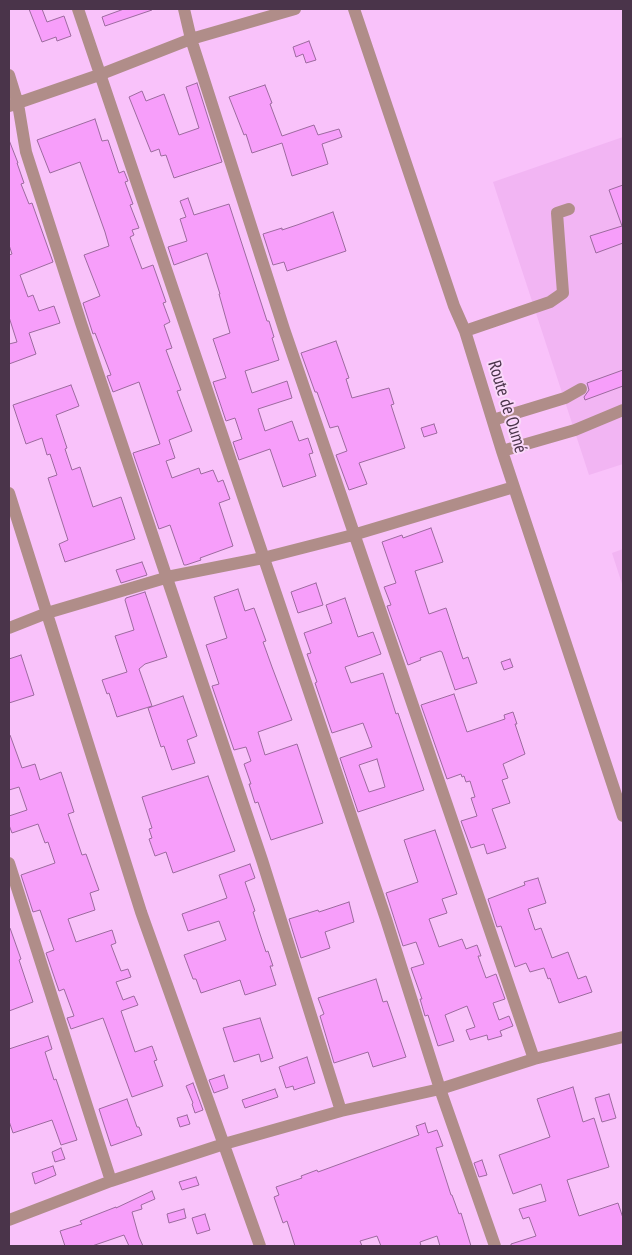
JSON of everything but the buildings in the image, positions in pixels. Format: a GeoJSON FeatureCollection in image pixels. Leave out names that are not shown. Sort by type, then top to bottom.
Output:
{"type":"FeatureCollection","features":[{"type":"Feature","properties":{"kind":"street"},"geometry":{"type":"LineString","coordinates":[[78,9],[386,919],[440,1089],[495,1246]]}},
{"type":"Feature","properties":{"kind":"street"},"geometry":{"type":"LineString","coordinates":[[184,9],[191,39],[284,329],[534,1060]]}},
{"type":"Feature","properties":{"kind":"street"},"geometry":{"type":"LineString","coordinates":[[14,105],[100,75],[191,39],[294,9]]}},
{"type":"Feature","properties":{"kind":"street","name":"Route de Oumé"},"geometry":{"type":"LineString","coordinates":[[354,9],[464,331],[623,816]]}},
{"type":"Feature","properties":{"kind":"street"},"geometry":{"type":"LineString","coordinates":[[9,75],[14,105],[26,152],[81,323],[262,860],[341,1111]]}},
{"type":"Feature","properties":{"kind":"street"},"geometry":{"type":"LineString","coordinates":[[464,331],[550,302],[563,294],[557,213],[569,208]]}},
{"type":"Feature","properties":{"kind":"street"},"geometry":{"type":"LineString","coordinates":[[493,420],[565,398],[581,389]]}},
{"type":"Feature","properties":{"kind":"street"},"geometry":{"type":"LineString","coordinates":[[502,451],[575,430],[623,410]]}},
{"type":"Feature","properties":{"kind":"street"},"geometry":{"type":"LineString","coordinates":[[9,628],[47,613],[168,577],[263,558],[353,535],[514,487]]}},
{"type":"Feature","properties":{"kind":"street"},"geometry":{"type":"LineString","coordinates":[[9,493],[141,912],[260,1246]]}},
{"type":"Feature","properties":{"kind":"street"},"geometry":{"type":"LineString","coordinates":[[9,864],[111,1181]]}},
{"type":"Feature","properties":{"kind":"street"},"geometry":{"type":"LineString","coordinates":[[9,1220],[111,1181],[224,1144],[341,1111],[440,1089],[534,1060],[623,1038]]}},
{"type":"Feature","properties":{"kind":"shaded area"},"geometry":{"type":"Polygon","coordinates":[[[623,137],[623,464],[589,475],[493,182],[623,137]]]}},
{"type":"Feature","properties":{"kind":"shaded area"},"geometry":{"type":"Polygon","coordinates":[[[623,549],[623,587],[612,553],[623,549]]]}}]}
